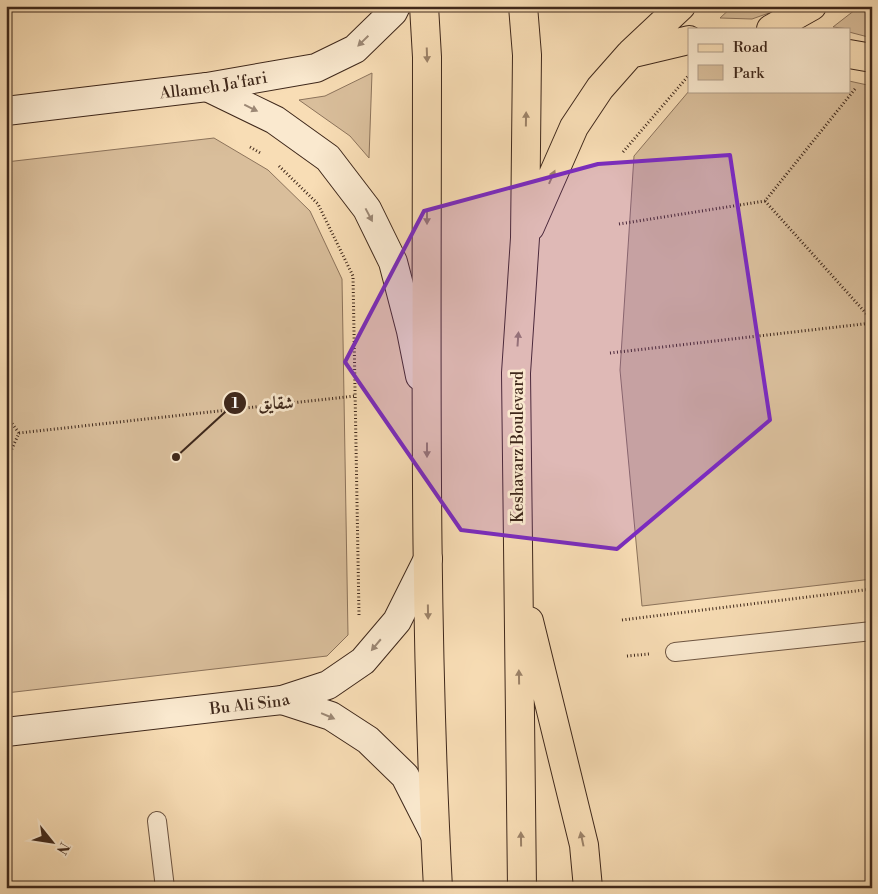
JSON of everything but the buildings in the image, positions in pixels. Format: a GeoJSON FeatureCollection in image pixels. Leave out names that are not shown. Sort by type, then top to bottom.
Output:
{"type":"FeatureCollection","features":[{"type":"Feature","properties":{"kind":"main road"},"geometry":{"type":"LineString","coordinates":[[424,6],[428,57],[427,407],[430,703],[438,888]]}},
{"type":"Feature","properties":{"kind":"main road","name":"Keshavarz Boulevard"},"geometry":{"type":"LineString","coordinates":[[522,888],[516,372],[525,238],[527,55],[523,6]]}},
{"type":"Feature","properties":{"kind":"main road"},"geometry":{"type":"LineString","coordinates":[[525,238],[574,128],[600,88],[630,54],[680,6]]}},
{"type":"Feature","properties":{"kind":"main road"},"geometry":{"type":"LineString","coordinates":[[773,28],[812,6]]}},
{"type":"Feature","properties":{"kind":"main road"},"geometry":{"type":"LineString","coordinates":[[630,54],[688,40]]}},
{"type":"Feature","properties":{"kind":"main road"},"geometry":{"type":"LineString","coordinates":[[850,54],[872,58]]}},
{"type":"Feature","properties":{"kind":"main road"},"geometry":{"type":"LineString","coordinates":[[517,573],[584,845],[588,888]]}},
{"type":"Feature","properties":{"kind":"street","name":"Allameh Ja'fari"},"geometry":{"type":"LineString","coordinates":[[6,111],[207,87],[316,68],[355,49],[393,12],[396,6]]}},
{"type":"Feature","properties":{"kind":"street"},"geometry":{"type":"LineString","coordinates":[[207,87],[275,120],[328,158],[367,209],[393,262],[411,331],[427,407]]}},
{"type":"Feature","properties":{"kind":"street","name":"Bu Ali Sina"},"geometry":{"type":"LineString","coordinates":[[6,732],[282,700],[328,685],[363,661],[397,621],[428,559]]}},
{"type":"Feature","properties":{"kind":"street"},"geometry":{"type":"LineString","coordinates":[[282,700],[331,716],[368,740],[404,776],[435,835]]}},
{"type":"Feature","properties":{"kind":"lane"},"geometry":{"type":"LineString","coordinates":[[676,652],[872,631]]}},
{"type":"Feature","properties":{"kind":"lane"},"geometry":{"type":"LineString","coordinates":[[157,821],[165,888]]}},
{"type":"Feature","properties":{"kind":"path"},"geometry":{"type":"LineString","coordinates":[[623,152],[688,75]]}},
{"type":"Feature","properties":{"kind":"path"},"geometry":{"type":"LineString","coordinates":[[619,224],[764,201],[855,89]]}},
{"type":"Feature","properties":{"kind":"path"},"geometry":{"type":"LineString","coordinates":[[250,146],[266,156]]}},
{"type":"Feature","properties":{"kind":"path"},"geometry":{"type":"LineString","coordinates":[[274,161],[318,204],[353,276],[359,620]]}},
{"type":"Feature","properties":{"kind":"path"},"geometry":{"type":"LineString","coordinates":[[764,201],[872,321]]}},
{"type":"Feature","properties":{"kind":"path"},"geometry":{"type":"LineString","coordinates":[[610,353],[872,321]]}},
{"type":"Feature","properties":{"kind":"path"},"geometry":{"type":"LineString","coordinates":[[19,432],[354,396]]}},
{"type":"Feature","properties":{"kind":"path"},"geometry":{"type":"LineString","coordinates":[[6,415],[19,432]]}},
{"type":"Feature","properties":{"kind":"path"},"geometry":{"type":"LineString","coordinates":[[6,462],[19,432]]}},
{"type":"Feature","properties":{"kind":"path"},"geometry":{"type":"LineString","coordinates":[[622,620],[872,589]]}},
{"type":"Feature","properties":{"kind":"highlighted area"},"geometry":{"type":"Polygon","coordinates":[[[730,155],[770,420],[617,549],[461,530],[345,362],[424,211],[598,164],[730,155]]]}},
{"type":"Feature","properties":{"kind":"green space"},"geometry":{"type":"Polygon","coordinates":[[[733,6],[789,6],[752,19],[720,18],[733,6]]]}},
{"type":"Feature","properties":{"kind":"green space"},"geometry":{"type":"Polygon","coordinates":[[[860,6],[872,6],[872,38],[850,32],[850,28],[833,27],[860,6]]]}},
{"type":"Feature","properties":{"kind":"green space"},"geometry":{"type":"Polygon","coordinates":[[[372,73],[369,158],[350,136],[299,100],[325,96],[372,73]]]}},
{"type":"Feature","properties":{"kind":"green space"},"geometry":{"type":"Polygon","coordinates":[[[850,81],[872,86],[872,579],[642,606],[620,370],[634,156],[688,92],[850,92],[850,81]]]}},
{"type":"Feature","properties":{"kind":"green space"},"geometry":{"type":"Polygon","coordinates":[[[214,138],[268,170],[310,211],[342,279],[348,635],[327,656],[6,693],[6,162],[214,138]]]}},
{"type":"Feature","properties":{"kind":"place","name":"شقایق"},"geometry":{"type":"Point","coordinates":[176,457]}}]}
